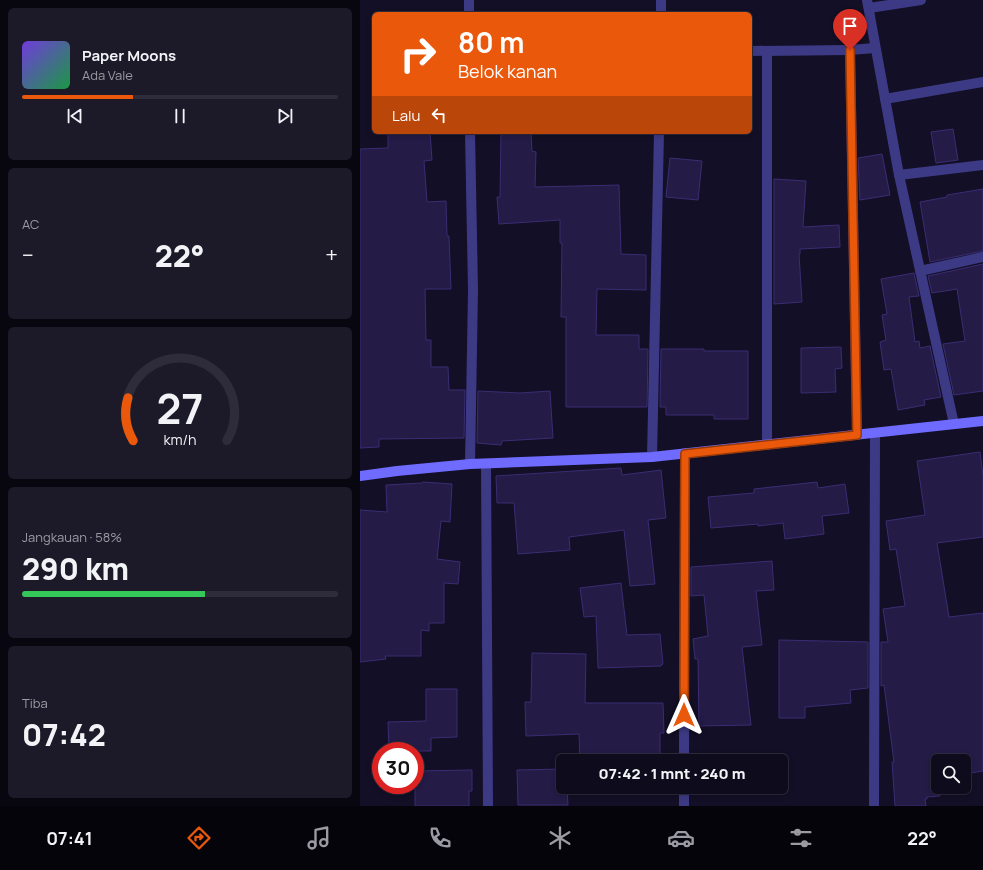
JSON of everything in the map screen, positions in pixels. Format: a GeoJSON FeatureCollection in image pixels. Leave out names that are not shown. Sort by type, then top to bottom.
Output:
{"type":"FeatureCollection","features":[{"type":"Feature","properties":{"kind":"street"},"geometry":{"type":"LineString","coordinates":[[469,0],[469,12]]}},
{"type":"Feature","properties":{"kind":"street"},"geometry":{"type":"LineString","coordinates":[[661,0],[661,12]]}},
{"type":"Feature","properties":{"kind":"street"},"geometry":{"type":"LineString","coordinates":[[921,0],[868,4],[899,175],[954,424]]}},
{"type":"Feature","properties":{"kind":"street"},"geometry":{"type":"LineString","coordinates":[[752,51],[850,50],[875,48]]}},
{"type":"Feature","properties":{"kind":"street"},"geometry":{"type":"LineString","coordinates":[[767,50],[767,445]]}},
{"type":"Feature","properties":{"kind":"street"},"geometry":{"type":"LineString","coordinates":[[850,50],[857,435]]}},
{"type":"Feature","properties":{"kind":"street"},"geometry":{"type":"LineString","coordinates":[[885,99],[983,82]]}},
{"type":"Feature","properties":{"kind":"street"},"geometry":{"type":"LineString","coordinates":[[470,134],[473,290],[470,464]]}},
{"type":"Feature","properties":{"kind":"street"},"geometry":{"type":"LineString","coordinates":[[652,457],[659,134]]}},
{"type":"Feature","properties":{"kind":"street"},"geometry":{"type":"LineString","coordinates":[[899,175],[983,165]]}},
{"type":"Feature","properties":{"kind":"street"},"geometry":{"type":"LineString","coordinates":[[920,271],[983,257]]}},
{"type":"Feature","properties":{"kind":"street"},"geometry":{"type":"LineString","coordinates":[[360,476],[470,464],[652,457],[983,421]]}},
{"type":"Feature","properties":{"kind":"street"},"geometry":{"type":"LineString","coordinates":[[874,806],[875,433]]}},
{"type":"Feature","properties":{"kind":"street"},"geometry":{"type":"LineString","coordinates":[[684,754],[685,454]]}},
{"type":"Feature","properties":{"kind":"street"},"geometry":{"type":"LineString","coordinates":[[486,464],[488,806]]}},
{"type":"Feature","properties":{"kind":"street"},"geometry":{"type":"LineString","coordinates":[[684,794],[684,806]]}},
{"type":"Feature","properties":{"kind":"building"},"geometry":{"type":"Polygon","coordinates":[[[953,129],[958,160],[936,163],[931,132],[953,129]]]}},
{"type":"Feature","properties":{"kind":"building"},"geometry":{"type":"Polygon","coordinates":[[[388,134],[430,134],[432,160],[424,161],[427,202],[446,201],[451,289],[425,289],[426,340],[431,340],[431,367],[448,367],[449,390],[465,390],[464,438],[379,439],[379,447],[360,448],[360,149],[388,148],[388,134]]]}},
{"type":"Feature","properties":{"kind":"building"},"geometry":{"type":"Polygon","coordinates":[[[501,134],[531,134],[532,151],[536,152],[535,187],[619,185],[621,254],[646,255],[646,290],[597,289],[596,335],[639,335],[639,349],[648,349],[647,407],[566,407],[566,317],[561,317],[562,243],[560,243],[560,220],[499,224],[497,197],[500,197],[501,134]]]}},
{"type":"Feature","properties":{"kind":"building"},"geometry":{"type":"Polygon","coordinates":[[[882,154],[890,195],[860,200],[858,158],[882,154]]]}},
{"type":"Feature","properties":{"kind":"building"},"geometry":{"type":"Polygon","coordinates":[[[670,158],[702,161],[698,200],[666,197],[670,158]]]}},
{"type":"Feature","properties":{"kind":"building"},"geometry":{"type":"Polygon","coordinates":[[[774,179],[806,181],[803,227],[839,225],[840,247],[800,249],[802,302],[774,304],[774,179]]]}},
{"type":"Feature","properties":{"kind":"building"},"geometry":{"type":"Polygon","coordinates":[[[983,189],[983,251],[930,262],[920,202],[947,197],[947,195],[983,189]]]}},
{"type":"Feature","properties":{"kind":"building"},"geometry":{"type":"Polygon","coordinates":[[[983,264],[983,391],[954,395],[943,344],[965,341],[957,289],[932,293],[928,276],[983,264]]]}},
{"type":"Feature","properties":{"kind":"building"},"geometry":{"type":"Polygon","coordinates":[[[914,273],[919,296],[909,297],[915,342],[919,341],[920,348],[930,346],[941,397],[924,400],[925,405],[898,410],[891,369],[884,370],[880,342],[886,340],[882,315],[887,314],[881,279],[914,273]]]}},
{"type":"Feature","properties":{"kind":"building"},"geometry":{"type":"Polygon","coordinates":[[[841,347],[842,368],[835,369],[836,392],[801,393],[801,348],[841,347]]]}},
{"type":"Feature","properties":{"kind":"building"},"geometry":{"type":"Polygon","coordinates":[[[661,349],[748,351],[748,419],[714,419],[714,415],[666,415],[666,407],[660,407],[661,349]]]}},
{"type":"Feature","properties":{"kind":"building"},"geometry":{"type":"Polygon","coordinates":[[[478,391],[520,393],[550,391],[553,438],[502,441],[501,445],[477,443],[478,391]]]}},
{"type":"Feature","properties":{"kind":"building"},"geometry":{"type":"Polygon","coordinates":[[[980,452],[983,476],[983,537],[937,543],[949,617],[983,613],[983,771],[971,773],[971,754],[931,754],[931,794],[940,794],[940,796],[927,797],[927,799],[925,799],[926,806],[895,806],[892,762],[894,762],[884,685],[881,686],[881,642],[888,642],[883,609],[905,606],[896,549],[890,550],[886,521],[925,515],[917,461],[980,452]]]}},
{"type":"Feature","properties":{"kind":"building"},"geometry":{"type":"Polygon","coordinates":[[[621,468],[622,475],[661,470],[666,518],[648,520],[655,584],[630,586],[624,530],[569,537],[570,550],[518,554],[514,503],[497,503],[496,476],[621,468]]]}},
{"type":"Feature","properties":{"kind":"building"},"geometry":{"type":"Polygon","coordinates":[[[423,482],[452,484],[450,522],[441,521],[437,559],[460,562],[458,584],[444,583],[444,623],[429,623],[429,631],[421,630],[421,656],[385,656],[386,659],[360,662],[360,510],[387,512],[386,485],[423,482]]]}},
{"type":"Feature","properties":{"kind":"building"},"geometry":{"type":"Polygon","coordinates":[[[817,482],[818,488],[845,484],[849,513],[822,516],[824,534],[785,539],[783,523],[758,526],[758,524],[711,528],[708,497],[754,493],[754,489],[817,482]]]}},
{"type":"Feature","properties":{"kind":"building"},"geometry":{"type":"Polygon","coordinates":[[[772,561],[774,590],[756,591],[762,645],[742,647],[751,725],[699,726],[698,659],[695,659],[693,639],[708,636],[704,595],[691,596],[691,567],[772,561]]]}},
{"type":"Feature","properties":{"kind":"building"},"geometry":{"type":"Polygon","coordinates":[[[621,583],[627,635],[660,634],[663,664],[661,666],[598,668],[596,616],[584,617],[580,588],[621,583]]]}},
{"type":"Feature","properties":{"kind":"building"},"geometry":{"type":"Polygon","coordinates":[[[779,640],[868,642],[868,688],[850,690],[851,703],[805,707],[805,718],[779,718],[779,640]]]}},
{"type":"Feature","properties":{"kind":"building"},"geometry":{"type":"Polygon","coordinates":[[[532,653],[586,654],[585,703],[663,703],[664,733],[660,733],[660,754],[580,754],[579,734],[526,736],[525,702],[531,702],[532,653]]]}},
{"type":"Feature","properties":{"kind":"building"},"geometry":{"type":"Polygon","coordinates":[[[426,689],[457,689],[457,737],[431,738],[431,751],[424,751],[424,742],[389,742],[388,722],[426,721],[426,689]]]}},
{"type":"Feature","properties":{"kind":"building"},"geometry":{"type":"Polygon","coordinates":[[[556,769],[556,794],[567,794],[568,805],[518,805],[517,770],[556,769]]]}},
{"type":"Feature","properties":{"kind":"building"},"geometry":{"type":"Polygon","coordinates":[[[472,770],[472,791],[469,791],[469,806],[415,806],[415,794],[424,794],[424,771],[472,770]]]}},
{"type":"Feature","properties":{"kind":"route"},"geometry":{"type":"LineString","coordinates":[[684,715],[685,454],[857,435],[850,50]]}}]}
